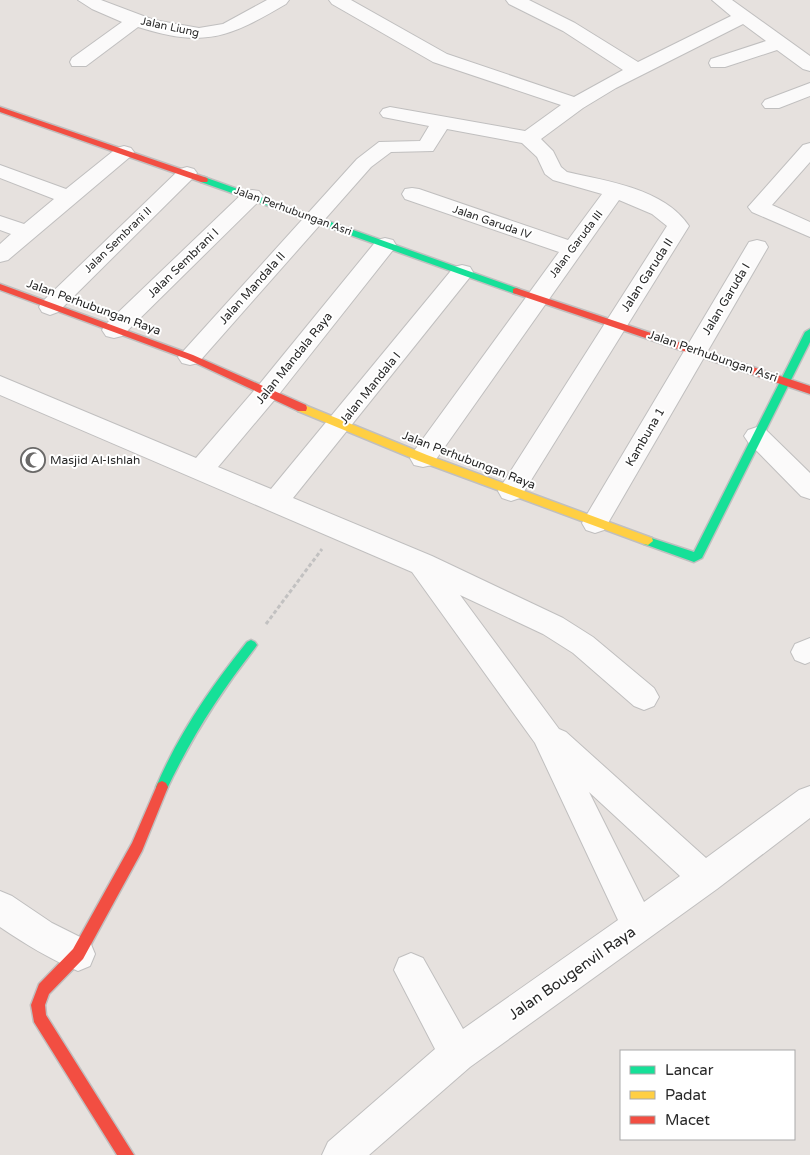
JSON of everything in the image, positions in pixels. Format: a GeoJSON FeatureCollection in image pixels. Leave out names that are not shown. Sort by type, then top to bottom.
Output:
{"type":"FeatureCollection","features":[{"type":"Feature","properties":{"kind":"street","name":"Jalan Liung"},"geometry":{"type":"LineString","coordinates":[[87,0],[102,8],[136,20],[204,34],[237,24],[280,0]]}},
{"type":"Feature","properties":{"kind":"street"},"geometry":{"type":"LineString","coordinates":[[338,0],[440,58],[576,104]]}},
{"type":"Feature","properties":{"kind":"street"},"geometry":{"type":"LineString","coordinates":[[515,0],[569,27],[638,70]]}},
{"type":"Feature","properties":{"kind":"street"},"geometry":{"type":"LineString","coordinates":[[721,0],[810,65]]}},
{"type":"Feature","properties":{"kind":"street"},"geometry":{"type":"LineString","coordinates":[[529,138],[576,104],[638,70],[745,16]]}},
{"type":"Feature","properties":{"kind":"street"},"geometry":{"type":"LineString","coordinates":[[79,62],[136,20]]}},
{"type":"Feature","properties":{"kind":"street"},"geometry":{"type":"LineString","coordinates":[[718,63],[779,43]]}},
{"type":"Feature","properties":{"kind":"street"},"geometry":{"type":"LineString","coordinates":[[772,104],[810,88]]}},
{"type":"Feature","properties":{"kind":"street","name":"Jalan Perhubungan Asri"},"geometry":{"type":"LineString","coordinates":[[0,109],[187,173],[536,298],[616,323],[810,390]]}},
{"type":"Feature","properties":{"kind":"street"},"geometry":{"type":"LineString","coordinates":[[390,113],[529,138],[546,155],[556,174],[616,191]]}},
{"type":"Feature","properties":{"kind":"street","name":"Jalan Mandala II"},"geometry":{"type":"LineString","coordinates":[[190,357],[364,163],[382,148],[395,145],[426,147],[441,123]]}},
{"type":"Feature","properties":{"kind":"street"},"geometry":{"type":"LineString","coordinates":[[0,256],[26,232],[124,152]]}},
{"type":"Feature","properties":{"kind":"street"},"geometry":{"type":"LineString","coordinates":[[806,158],[759,207],[810,230]]}},
{"type":"Feature","properties":{"kind":"street"},"geometry":{"type":"LineString","coordinates":[[0,171],[69,198]]}},
{"type":"Feature","properties":{"kind":"street","name":"Jalan Sembrani II"},"geometry":{"type":"LineString","coordinates":[[50,307],[187,173]]}},
{"type":"Feature","properties":{"kind":"street","name":"Jalan Garuda II"},"geometry":{"type":"LineString","coordinates":[[616,191],[668,214],[676,220],[678,226],[616,323]]}},
{"type":"Feature","properties":{"kind":"street","name":"Jalan Garuda III"},"geometry":{"type":"LineString","coordinates":[[423,458],[536,298],[616,191]]}},
{"type":"Feature","properties":{"kind":"street","name":"Jalan Garuda IV"},"geometry":{"type":"LineString","coordinates":[[412,194],[573,249]]}},
{"type":"Feature","properties":{"kind":"street","name":"Jalan Sembrani I"},"geometry":{"type":"LineString","coordinates":[[114,330],[252,196]]}},
{"type":"Feature","properties":{"kind":"street"},"geometry":{"type":"LineString","coordinates":[[0,223],[26,232]]}},
{"type":"Feature","properties":{"kind":"street","name":"Jalan Mandala Raya"},"geometry":{"type":"LineString","coordinates":[[201,469],[267,392],[385,244]]}},
{"type":"Feature","properties":{"kind":"street","name":"Jalan Garuda I"},"geometry":{"type":"LineString","coordinates":[[695,351],[757,247]]}},
{"type":"Feature","properties":{"kind":"street","name":"Jalan Mandala I"},"geometry":{"type":"LineString","coordinates":[[276,501],[340,425],[462,272]]}},
{"type":"Feature","properties":{"kind":"street","name":"Jalan Perhubungan Raya"},"geometry":{"type":"LineString","coordinates":[[0,287],[190,357],[340,425],[423,458],[594,523],[694,558],[697,557],[784,380],[810,332]]}},
{"type":"Feature","properties":{"kind":"street"},"geometry":{"type":"LineString","coordinates":[[511,491],[616,323]]}},
{"type":"Feature","properties":{"kind":"street","name":"Kambuna 1"},"geometry":{"type":"LineString","coordinates":[[594,523],[695,351]]}},
{"type":"Feature","properties":{"kind":"street"},"geometry":{"type":"LineString","coordinates":[[0,385],[422,564],[553,626],[583,645],[644,697]]}},
{"type":"Feature","properties":{"kind":"street"},"geometry":{"type":"LineString","coordinates":[[757,436],[810,489]]}},
{"type":"Feature","properties":{"kind":"street"},"geometry":{"type":"LineString","coordinates":[[422,564],[546,734],[622,895],[639,925]]}},
{"type":"Feature","properties":{"kind":"street"},"geometry":{"type":"LineString","coordinates":[[126,1155],[39,1016],[38,1005],[44,989],[78,954],[137,847],[174,757],[214,692],[251,645]]}},
{"type":"Feature","properties":{"kind":"street"},"geometry":{"type":"LineString","coordinates":[[546,734],[705,878]]}},
{"type":"Feature","properties":{"kind":"street","name":"Jalan Bougenvil Raya"},"geometry":{"type":"LineString","coordinates":[[341,1155],[457,1054],[705,878],[806,809]]}},
{"type":"Feature","properties":{"kind":"street"},"geometry":{"type":"LineString","coordinates":[[0,907],[40,935],[78,954]]}},
{"type":"Feature","properties":{"kind":"street"},"geometry":{"type":"LineString","coordinates":[[411,970],[457,1054]]}},
{"type":"Feature","properties":{"kind":"path"},"geometry":{"type":"LineString","coordinates":[[251,645],[338,528]]}},
{"type":"Feature","properties":{"kind":"traffic: fast"},"geometry":{"type":"LineString","coordinates":[[204,180],[516,291]]}},
{"type":"Feature","properties":{"kind":"traffic: fast"},"geometry":{"type":"LineString","coordinates":[[648,541],[694,558],[698,555],[810,332]]}},
{"type":"Feature","properties":{"kind":"traffic: fast"},"geometry":{"type":"LineString","coordinates":[[162,787],[170,767],[190,730],[225,678],[251,645]]}},
{"type":"Feature","properties":{"kind":"traffic: slow"},"geometry":{"type":"LineString","coordinates":[[302,408],[423,458],[648,541]]}},
{"type":"Feature","properties":{"kind":"traffic: jam"},"geometry":{"type":"LineString","coordinates":[[0,109],[204,180]]}},
{"type":"Feature","properties":{"kind":"traffic: jam"},"geometry":{"type":"LineString","coordinates":[[0,287],[190,357],[302,408]]}},
{"type":"Feature","properties":{"kind":"traffic: jam"},"geometry":{"type":"LineString","coordinates":[[516,291],[810,390]]}},
{"type":"Feature","properties":{"kind":"traffic: jam"},"geometry":{"type":"LineString","coordinates":[[126,1155],[39,1017],[38,1005],[44,989],[78,954],[137,847],[162,787]]}},
{"type":"Feature","properties":{"kind":"place","name":"Masjid Al-Ishlah"},"geometry":{"type":"Point","coordinates":[33,460]}}]}
